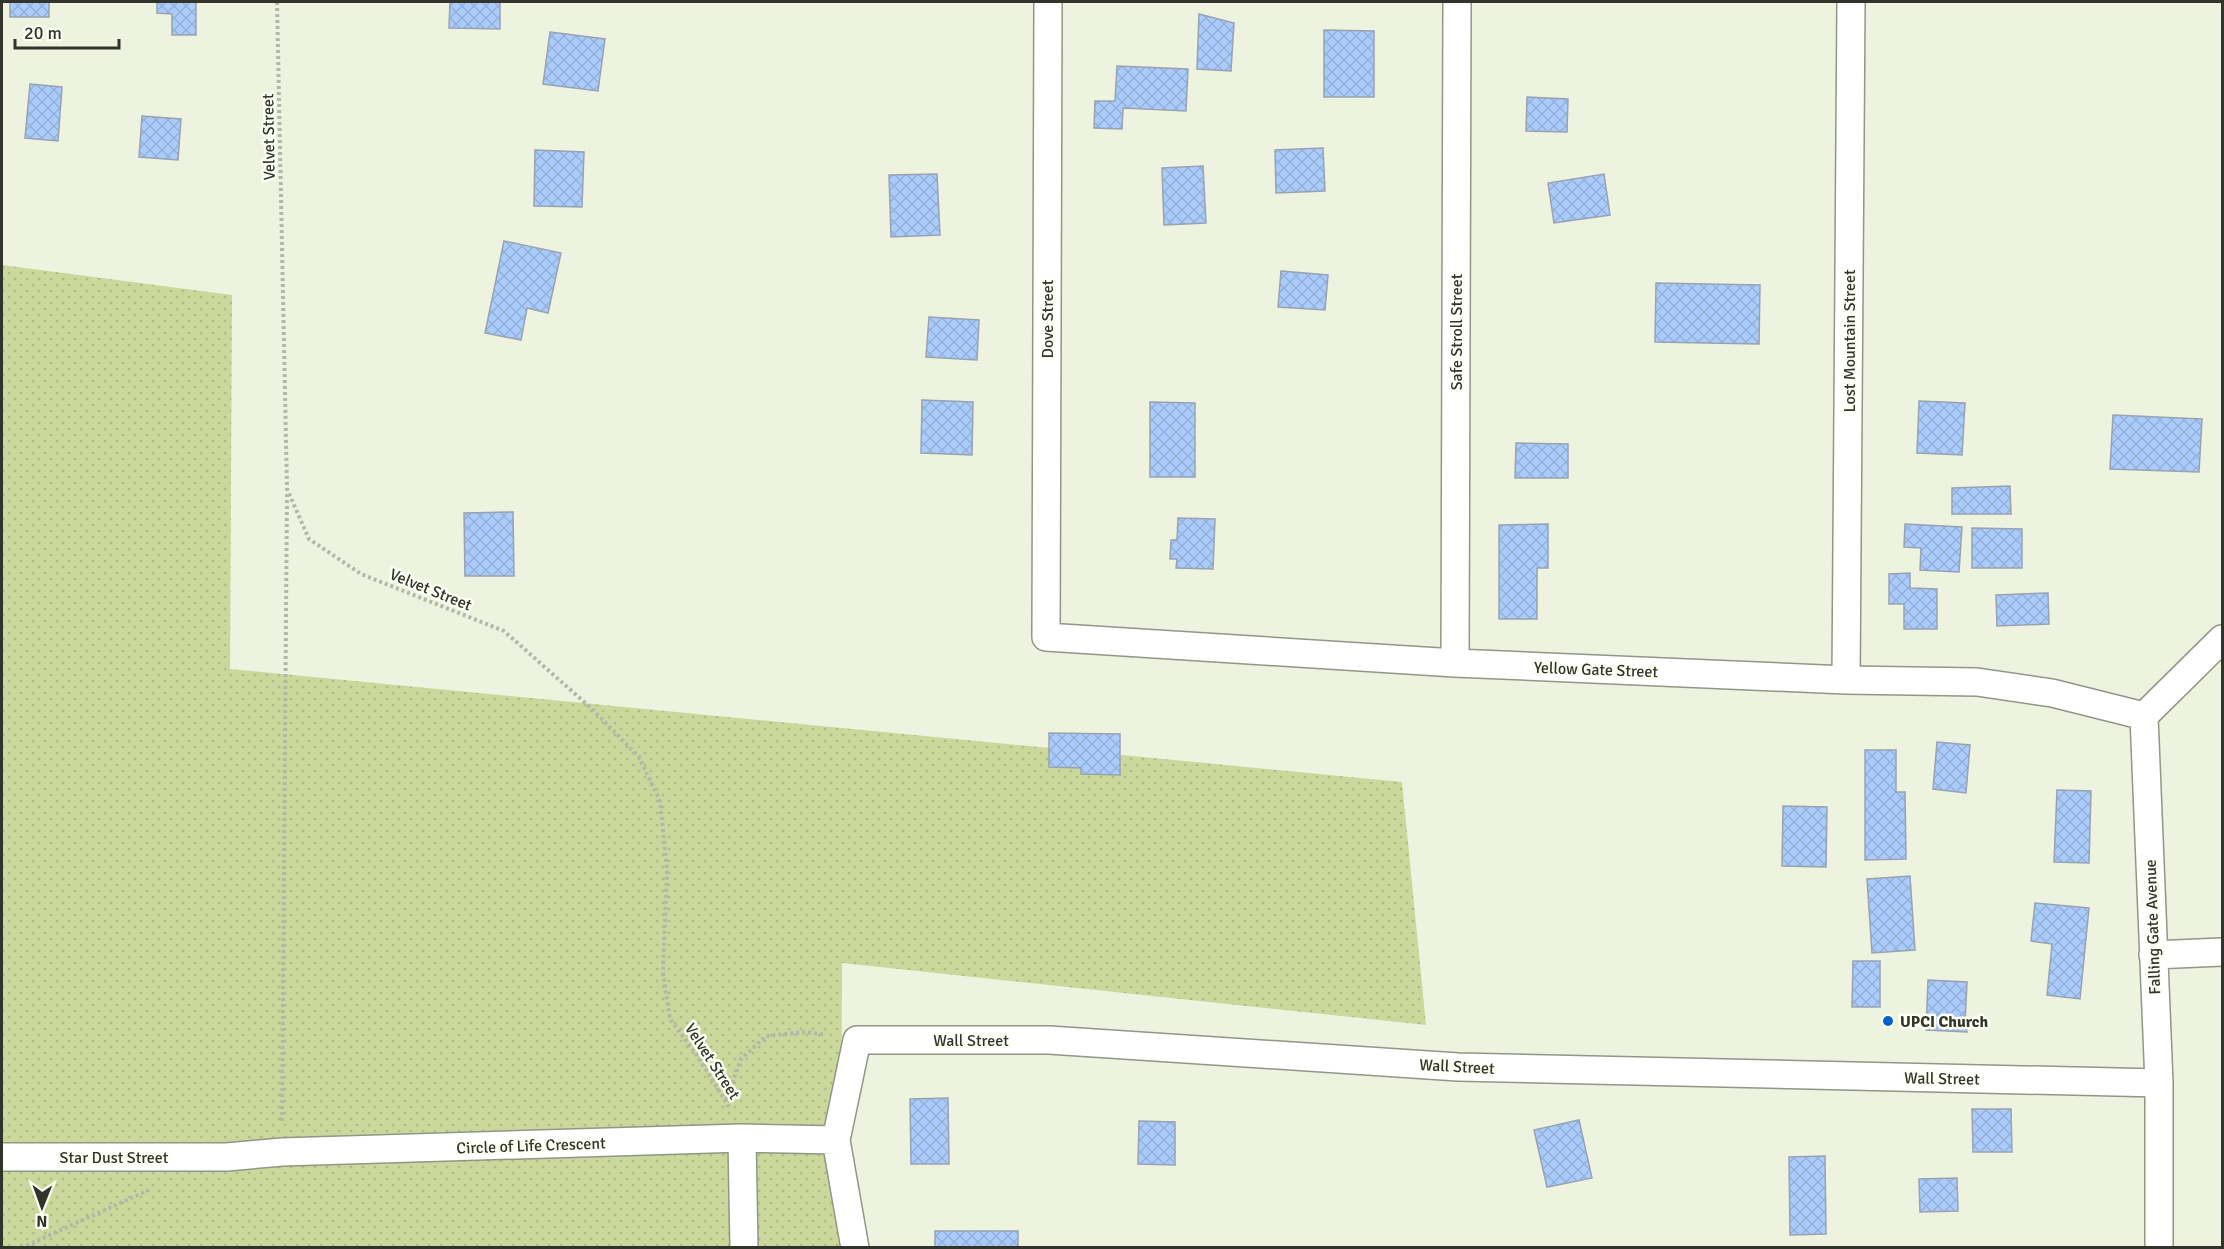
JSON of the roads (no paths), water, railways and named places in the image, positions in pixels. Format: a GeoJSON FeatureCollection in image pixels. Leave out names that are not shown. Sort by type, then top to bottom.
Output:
{"type":"FeatureCollection","features":[{"type":"Feature","properties":{"kind":"street","name":"Dove Street"},"geometry":{"type":"LineString","coordinates":[[1046,637],[1048,2]]}},
{"type":"Feature","properties":{"kind":"street","name":"Safe Stroll Street"},"geometry":{"type":"LineString","coordinates":[[1455,663],[1457,2]]}},
{"type":"Feature","properties":{"kind":"street","name":"Lost Mountain Street"},"geometry":{"type":"LineString","coordinates":[[1846,680],[1851,2]]}},
{"type":"Feature","properties":{"kind":"street","name":"Yellow Gate Street"},"geometry":{"type":"LineString","coordinates":[[1046,637],[1455,663],[1846,680],[1977,682],[2052,693],[2144,716]]}},
{"type":"Feature","properties":{"kind":"street"},"geometry":{"type":"LineString","coordinates":[[2144,716],[2223,639]]}},
{"type":"Feature","properties":{"kind":"street","name":"Falling Gate Avenue"},"geometry":{"type":"LineString","coordinates":[[2144,716],[2159,1083],[2160,1248]]}},
{"type":"Feature","properties":{"kind":"street"},"geometry":{"type":"LineString","coordinates":[[2153,955],[2223,952]]}},
{"type":"Feature","properties":{"kind":"street","name":"Wall Street"},"geometry":{"type":"LineString","coordinates":[[836,1140],[857,1040],[1049,1040],[1458,1067],[2159,1083]]}},
{"type":"Feature","properties":{"kind":"street"},"geometry":{"type":"LineString","coordinates":[[742,1138],[744,1248]]}},
{"type":"Feature","properties":{"kind":"street","name":"Circle of Life Crescent"},"geometry":{"type":"LineString","coordinates":[[227,1156],[282,1152],[742,1138],[836,1140]]}},
{"type":"Feature","properties":{"kind":"street"},"geometry":{"type":"LineString","coordinates":[[836,1140],[855,1248]]}},
{"type":"Feature","properties":{"kind":"street","name":"Star Dust Street"},"geometry":{"type":"LineString","coordinates":[[2,1157],[227,1156]]}},
{"type":"Feature","properties":{"kind":"place","name":"UPCI Church"},"geometry":{"type":"Point","coordinates":[1888,1021]}}]}
